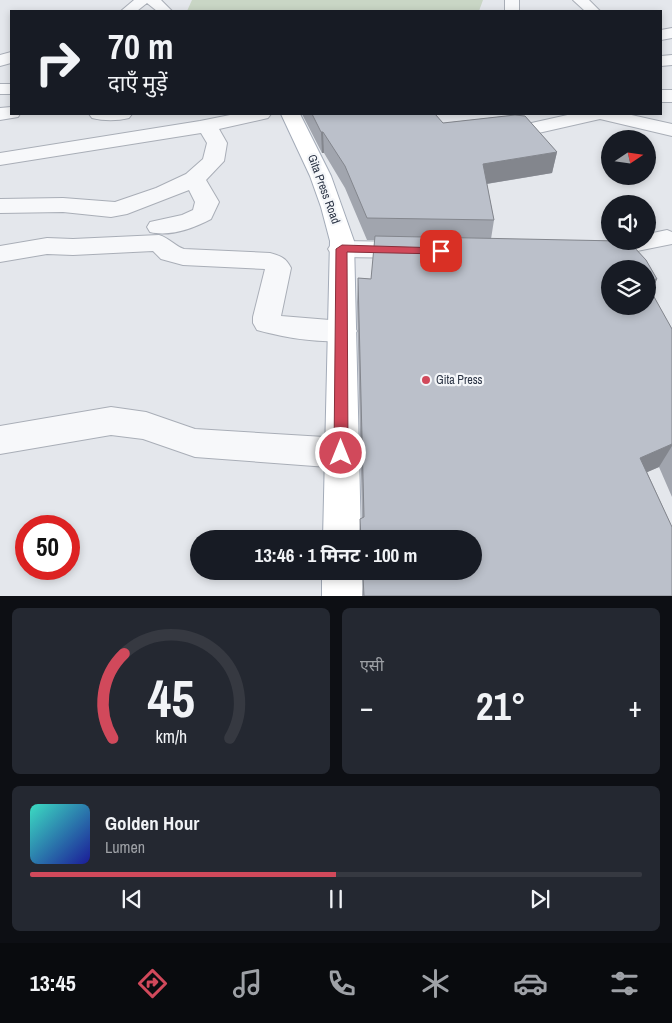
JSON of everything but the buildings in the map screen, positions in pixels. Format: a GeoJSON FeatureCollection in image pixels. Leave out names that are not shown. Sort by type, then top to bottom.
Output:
{"type":"FeatureCollection","features":[{"type":"Feature","properties":{"kind":"main road","name":"Gita Press Road"},"geometry":{"type":"LineString","coordinates":[[291,115],[315,159],[328,191],[336,217],[342,249],[342,530]]}},
{"type":"Feature","properties":{"kind":"main road"},"geometry":{"type":"LineString","coordinates":[[342,580],[343,596]]}},
{"type":"Feature","properties":{"kind":"street"},"geometry":{"type":"LineString","coordinates":[[129,10],[143,0]]}},
{"type":"Feature","properties":{"kind":"street"},"geometry":{"type":"LineString","coordinates":[[152,0],[164,10]]}},
{"type":"Feature","properties":{"kind":"street"},"geometry":{"type":"LineString","coordinates":[[580,0],[592,10]]}},
{"type":"Feature","properties":{"kind":"street"},"geometry":{"type":"LineString","coordinates":[[0,159],[152,126],[207,126],[256,115]]}},
{"type":"Feature","properties":{"kind":"street"},"geometry":{"type":"LineString","coordinates":[[534,128],[592,115]]}},
{"type":"Feature","properties":{"kind":"street"},"geometry":{"type":"LineString","coordinates":[[607,115],[672,130]]}},
{"type":"Feature","properties":{"kind":"street"},"geometry":{"type":"LineString","coordinates":[[0,206],[69,205],[111,210],[164,193],[194,179],[213,161],[217,143],[207,126]]}},
{"type":"Feature","properties":{"kind":"street"},"geometry":{"type":"LineString","coordinates":[[159,227],[189,221],[203,214],[207,202],[194,179]]}},
{"type":"Feature","properties":{"kind":"street"},"geometry":{"type":"LineString","coordinates":[[615,259],[620,247],[667,238]]}},
{"type":"Feature","properties":{"kind":"street"},"geometry":{"type":"LineString","coordinates":[[0,254],[47,246],[74,247],[159,243],[170,253],[183,257],[270,261],[276,264],[278,268],[267,323],[283,327],[342,331]]}},
{"type":"Feature","properties":{"kind":"street"},"geometry":{"type":"LineString","coordinates":[[342,249],[431,251]]}},
{"type":"Feature","properties":{"kind":"street"},"geometry":{"type":"LineString","coordinates":[[0,440],[111,421],[146,426],[196,443],[341,453]]}},
{"type":"Feature","properties":{"kind":"green space"},"geometry":{"type":"Polygon","coordinates":[[[192,0],[483,0],[479,10],[187,10],[192,0]]]}},
{"type":"Feature","properties":{"kind":"place","name":"Gita Press"},"geometry":{"type":"Point","coordinates":[426,380]}},
{"type":"Feature","properties":{"kind":"route"},"geometry":{"type":"LineString","coordinates":[[341,453],[342,249],[441,251]]}}]}
